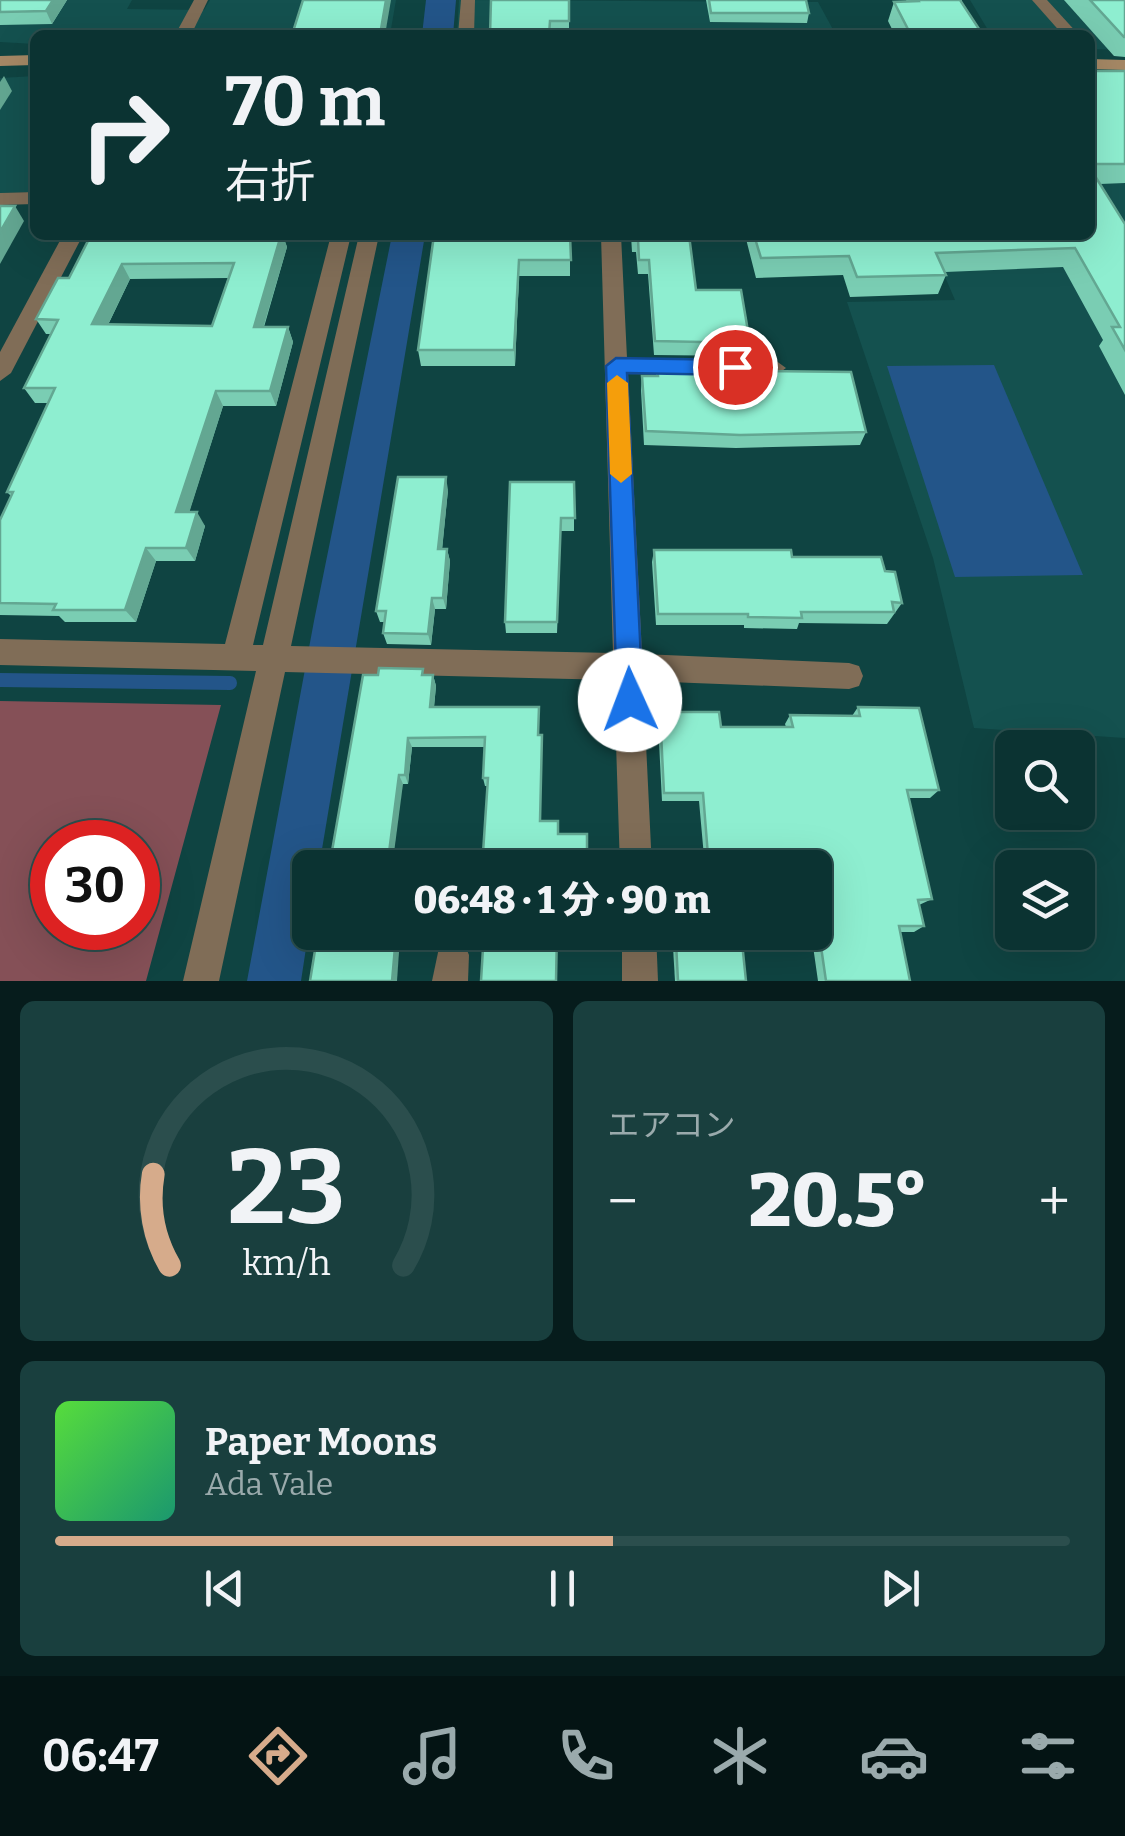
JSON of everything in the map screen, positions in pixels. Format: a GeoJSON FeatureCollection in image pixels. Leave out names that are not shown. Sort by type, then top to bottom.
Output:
{"type":"FeatureCollection","features":[{"type":"Feature","properties":{"kind":"street"},"geometry":{"type":"LineString","coordinates":[[186,30],[202,0]]}},
{"type":"Feature","properties":{"kind":"street"},"geometry":{"type":"LineString","coordinates":[[466,30],[468,0]]}},
{"type":"Feature","properties":{"kind":"street"},"geometry":{"type":"LineString","coordinates":[[1039,0],[1067,30]]}},
{"type":"Feature","properties":{"kind":"street"},"geometry":{"type":"LineString","coordinates":[[0,61],[30,60]]}},
{"type":"Feature","properties":{"kind":"street"},"geometry":{"type":"LineString","coordinates":[[1095,62],[1125,66]]}},
{"type":"Feature","properties":{"kind":"street"},"geometry":{"type":"LineString","coordinates":[[0,198],[30,198]]}},
{"type":"Feature","properties":{"kind":"street"},"geometry":{"type":"LineString","coordinates":[[0,374],[70,240]]}},
{"type":"Feature","properties":{"kind":"street"},"geometry":{"type":"LineString","coordinates":[[236,656],[340,240]]}},
{"type":"Feature","properties":{"kind":"street"},"geometry":{"type":"LineString","coordinates":[[201,981],[284,657],[368,240]]}},
{"type":"Feature","properties":{"kind":"street"},"geometry":{"type":"LineString","coordinates":[[611,240],[635,850]]}},
{"type":"Feature","properties":{"kind":"street"},"geometry":{"type":"LineString","coordinates":[[616,366],[775,368]]}},
{"type":"Feature","properties":{"kind":"street"},"geometry":{"type":"LineString","coordinates":[[0,652],[629,666],[849,676]]}},
{"type":"Feature","properties":{"kind":"street"},"geometry":{"type":"LineString","coordinates":[[639,950],[640,981]]}},
{"type":"Feature","properties":{"kind":"shaded area"},"geometry":{"type":"Polygon","coordinates":[[[0,0],[132,0],[127,9],[204,10],[210,0],[396,0],[391,30],[30,30],[30,44],[0,42],[0,0]]]}},
{"type":"Feature","properties":{"kind":"shaded area"},"geometry":{"type":"Polygon","coordinates":[[[459,0],[818,2],[833,30],[457,30],[459,0]]]}},
{"type":"Feature","properties":{"kind":"shaded area"},"geometry":{"type":"Polygon","coordinates":[[[970,0],[1125,0],[1125,50],[1095,49],[1095,30],[988,30],[970,0]]]}},
{"type":"Feature","properties":{"kind":"shaded area"},"geometry":{"type":"Polygon","coordinates":[[[30,76],[30,192],[0,193],[0,78],[30,76]]]}},
{"type":"Feature","properties":{"kind":"shaded area"},"geometry":{"type":"Polygon","coordinates":[[[1095,82],[1125,83],[1125,738],[1095,736],[1095,730],[974,728],[933,558],[847,302],[955,300],[929,240],[1095,240],[1095,82]]]}},
{"type":"Feature","properties":{"kind":"shaded area"},"geometry":{"type":"Polygon","coordinates":[[[0,701],[221,705],[160,929],[160,820],[30,820],[30,950],[154,950],[146,981],[0,981],[0,701]]]}},
{"type":"Feature","properties":{"kind":"water"},"geometry":{"type":"Polygon","coordinates":[[[426,0],[456,0],[453,30],[423,30],[426,0]]]}},
{"type":"Feature","properties":{"kind":"water"},"geometry":{"type":"Polygon","coordinates":[[[391,240],[424,240],[322,850],[292,850],[292,950],[306,950],[301,981],[247,981],[391,240]]]}},
{"type":"Feature","properties":{"kind":"water"},"geometry":{"type":"Polygon","coordinates":[[[994,365],[1083,575],[955,577],[887,366],[994,365]]]}},
{"type":"Feature","properties":{"kind":"building"},"geometry":{"type":"Polygon","coordinates":[[[0,0],[53,0],[46,11],[0,12],[0,0]]]}},
{"type":"Feature","properties":{"kind":"building"},"geometry":{"type":"Polygon","coordinates":[[[303,0],[386,0],[381,30],[294,30],[303,0]]]}},
{"type":"Feature","properties":{"kind":"building"},"geometry":{"type":"Polygon","coordinates":[[[491,0],[569,0],[569,21],[550,21],[549,30],[490,30],[491,0]]]}},
{"type":"Feature","properties":{"kind":"building"},"geometry":{"type":"Polygon","coordinates":[[[709,0],[806,0],[809,13],[711,13],[709,0]]]}},
{"type":"Feature","properties":{"kind":"building"},"geometry":{"type":"Polygon","coordinates":[[[960,0],[980,30],[908,30],[894,2],[960,0]]]}},
{"type":"Feature","properties":{"kind":"building"},"geometry":{"type":"Polygon","coordinates":[[[1090,0],[1125,0],[1125,37],[1124,37],[1090,0]]]}},
{"type":"Feature","properties":{"kind":"building"},"geometry":{"type":"Polygon","coordinates":[[[1095,71],[1125,71],[1125,164],[1095,164],[1095,71]]]}},
{"type":"Feature","properties":{"kind":"building"},"geometry":{"type":"Polygon","coordinates":[[[1095,176],[1125,224],[1125,350],[1112,327],[1120,327],[1075,248],[936,253],[946,275],[857,277],[849,256],[761,258],[756,240],[1095,240],[1095,176]]]}},
{"type":"Feature","properties":{"kind":"building"},"geometry":{"type":"Polygon","coordinates":[[[0,206],[15,206],[0,232],[0,206]]]}},
{"type":"Feature","properties":{"kind":"building"},"geometry":{"type":"Polygon","coordinates":[[[88,240],[280,240],[254,327],[288,327],[270,391],[216,391],[176,512],[197,512],[186,548],[146,548],[125,610],[53,610],[56,604],[0,603],[0,520],[13,492],[7,492],[55,388],[24,388],[58,320],[36,319],[58,278],[69,278],[88,240]],[[234,263],[122,264],[92,324],[212,326],[234,263]]]}},
{"type":"Feature","properties":{"kind":"building"},"geometry":{"type":"Polygon","coordinates":[[[433,240],[570,240],[571,260],[519,260],[514,350],[418,350],[433,240]]]}},
{"type":"Feature","properties":{"kind":"building"},"geometry":{"type":"Polygon","coordinates":[[[638,240],[690,240],[696,290],[741,290],[750,343],[655,341],[649,260],[639,260],[638,240]]]}},
{"type":"Feature","properties":{"kind":"building"},"geometry":{"type":"Polygon","coordinates":[[[657,364],[851,372],[866,432],[740,435],[646,431],[642,376],[658,376],[657,364]]]}},
{"type":"Feature","properties":{"kind":"building"},"geometry":{"type":"Polygon","coordinates":[[[398,477],[446,477],[438,549],[447,549],[443,598],[432,598],[428,634],[383,633],[386,611],[376,611],[398,477]]]}},
{"type":"Feature","properties":{"kind":"building"},"geometry":{"type":"Polygon","coordinates":[[[510,482],[574,482],[575,518],[561,518],[557,622],[505,622],[510,482]]]}},
{"type":"Feature","properties":{"kind":"building"},"geometry":{"type":"Polygon","coordinates":[[[654,550],[791,550],[792,557],[881,557],[885,571],[895,572],[902,603],[892,602],[894,612],[801,612],[802,618],[658,614],[654,550]]]}},
{"type":"Feature","properties":{"kind":"building"},"geometry":{"type":"Polygon","coordinates":[[[379,668],[423,669],[422,675],[433,675],[430,707],[539,707],[540,821],[558,821],[558,834],[587,834],[587,850],[483,850],[488,778],[483,778],[485,737],[408,738],[405,775],[399,775],[389,850],[332,850],[363,675],[378,675],[379,668]]]}},
{"type":"Feature","properties":{"kind":"building"},"geometry":{"type":"Polygon","coordinates":[[[858,707],[919,708],[939,790],[907,790],[932,899],[918,900],[924,926],[899,926],[910,981],[826,981],[822,950],[832,950],[832,850],[708,850],[703,793],[664,793],[660,712],[719,712],[721,727],[793,727],[790,715],[860,716],[858,707]]]}},
{"type":"Feature","properties":{"kind":"building"},"geometry":{"type":"Polygon","coordinates":[[[315,950],[395,950],[392,981],[310,981],[315,950]]]}},
{"type":"Feature","properties":{"kind":"building"},"geometry":{"type":"Polygon","coordinates":[[[483,950],[557,950],[556,981],[481,981],[483,950]]]}},
{"type":"Feature","properties":{"kind":"building"},"geometry":{"type":"Polygon","coordinates":[[[676,950],[743,950],[746,981],[678,981],[676,950]]]}},
{"type":"Feature","properties":{"kind":"waterway"},"geometry":{"type":"LineString","coordinates":[[0,680],[230,683]]}},
{"type":"Feature","properties":{"kind":"slow traffic"},"geometry":{"type":"LineString","coordinates":[[617,383],[621,474]]}},
{"type":"Feature","properties":{"kind":"route"},"geometry":{"type":"LineString","coordinates":[[630,700],[616,366],[735,367]]}}]}
